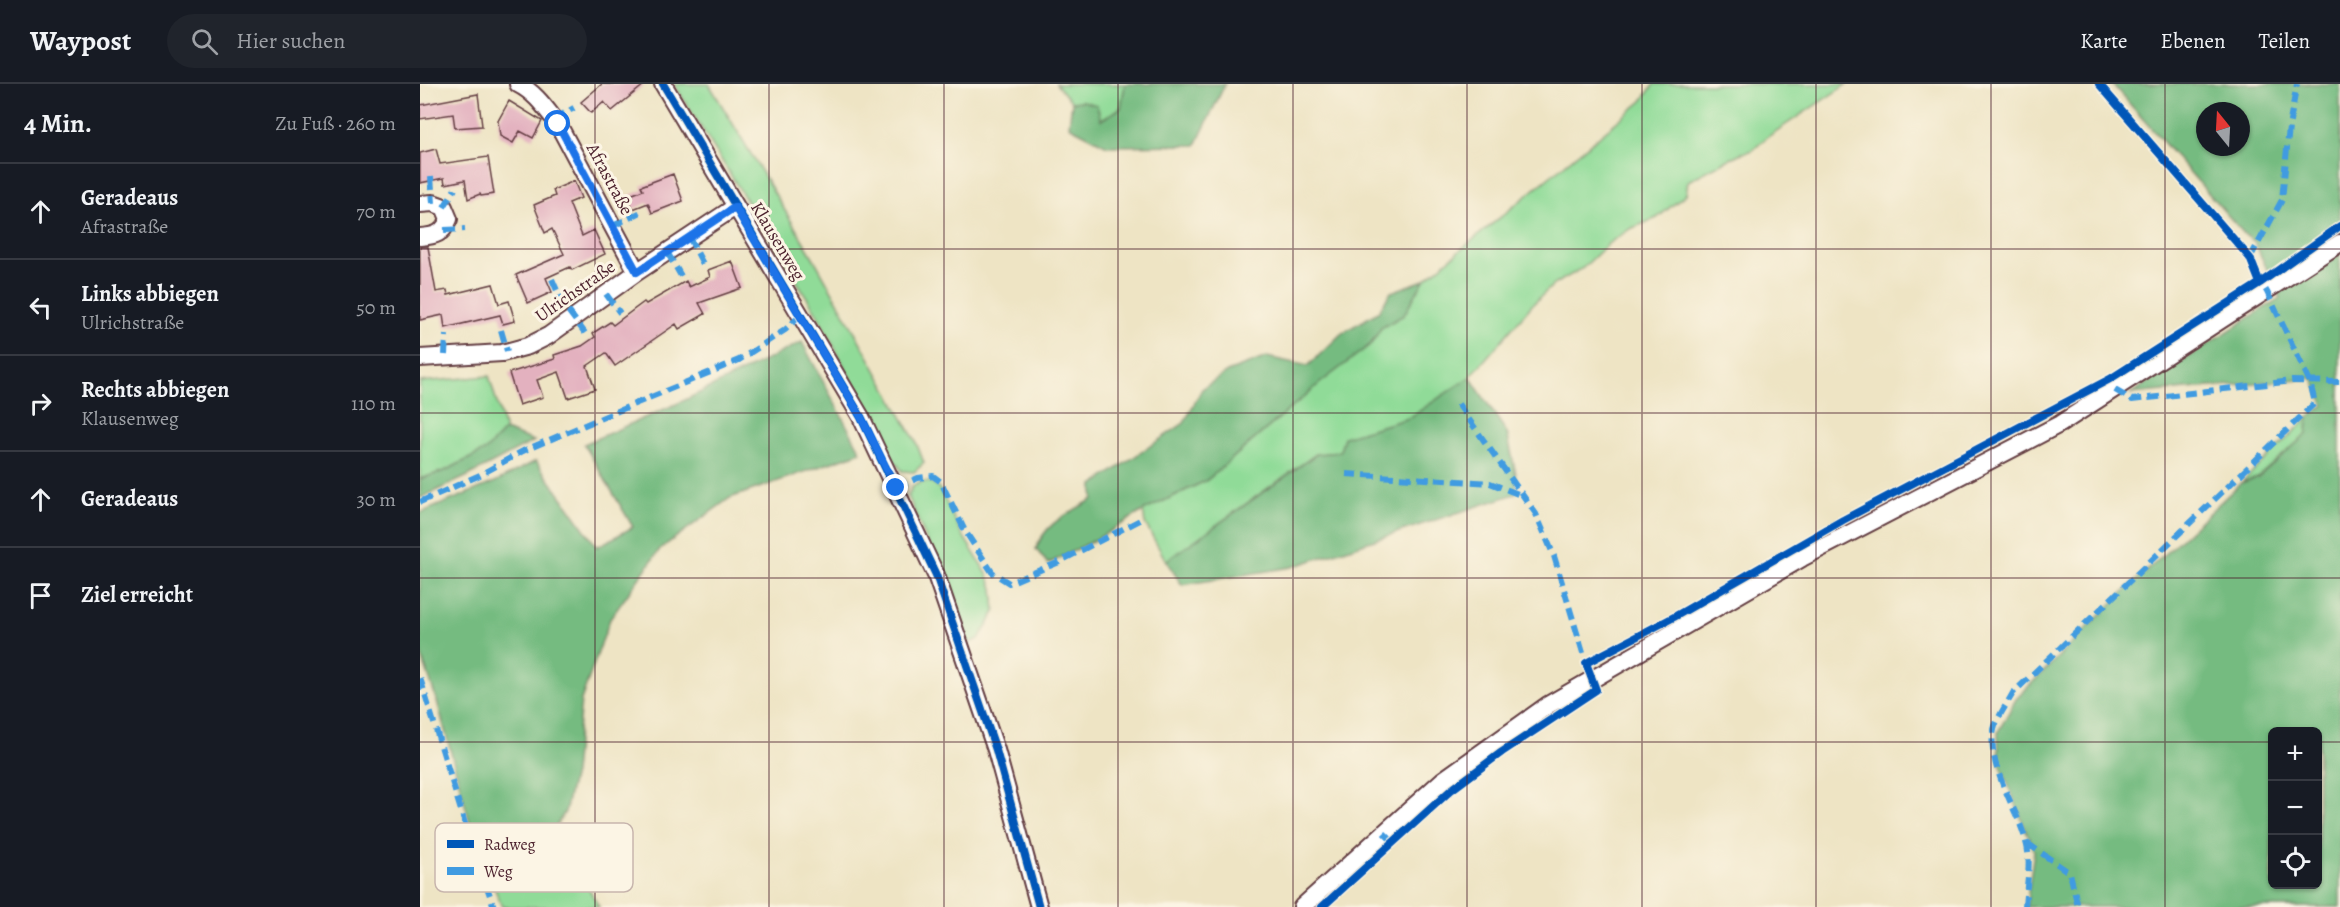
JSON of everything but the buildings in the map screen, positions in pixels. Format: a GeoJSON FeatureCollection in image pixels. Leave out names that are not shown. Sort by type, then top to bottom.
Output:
{"type":"FeatureCollection","features":[{"type":"Feature","properties":{"kind":"street","name":"Afrastraße"},"geometry":{"type":"LineString","coordinates":[[518,84],[543,104],[558,124],[637,272]]}},
{"type":"Feature","properties":{"kind":"street","name":"Klausenweg"},"geometry":{"type":"LineString","coordinates":[[663,84],[861,417],[936,575],[996,750],[1039,907]]}},
{"type":"Feature","properties":{"kind":"street"},"geometry":{"type":"LineString","coordinates":[[420,204],[433,203],[444,207],[448,219],[444,230],[435,236],[420,237]]}},
{"type":"Feature","properties":{"kind":"street","name":"Ulrichstraße"},"geometry":{"type":"LineString","coordinates":[[420,358],[502,353],[528,346],[548,336],[637,272],[735,207]]}},
{"type":"Feature","properties":{"kind":"street"},"geometry":{"type":"LineString","coordinates":[[1302,907],[1443,780],[1548,705],[1802,558],[2060,424],[2340,243]]}},
{"type":"Feature","properties":{"kind":"green space"},"geometry":{"type":"Polygon","coordinates":[[[674,84],[709,84],[814,259],[916,442],[924,463],[914,472],[902,471],[891,456],[816,312],[674,84]]]}},
{"type":"Feature","properties":{"kind":"green space"},"geometry":{"type":"Polygon","coordinates":[[[1056,84],[1125,84],[1121,108],[1100,120],[1083,101],[1072,102],[1056,84]]]}},
{"type":"Feature","properties":{"kind":"green space"},"geometry":{"type":"Polygon","coordinates":[[[1125,84],[1225,84],[1196,145],[1107,146],[1069,126],[1072,102],[1083,101],[1097,105],[1101,120],[1121,108],[1125,84]]]}},
{"type":"Feature","properties":{"kind":"green space"},"geometry":{"type":"Polygon","coordinates":[[[1654,84],[1847,84],[1766,138],[1753,150],[1739,154],[1688,181],[1686,194],[1657,218],[1630,229],[1609,243],[1583,268],[1553,285],[1533,304],[1470,377],[1409,418],[1344,437],[1340,452],[1316,454],[1166,561],[1145,523],[1143,511],[1207,480],[1320,383],[1371,344],[1380,328],[1404,314],[1424,280],[1642,101],[1654,84]]]}},
{"type":"Feature","properties":{"kind":"green space"},"geometry":{"type":"Polygon","coordinates":[[[2112,84],[2340,84],[2340,907],[2026,907],[2034,851],[1999,761],[1998,732],[2016,699],[2112,603],[2241,483],[2258,477],[2307,434],[2308,418],[2324,405],[2313,378],[2130,394],[2280,298],[2254,241],[2246,236],[2112,84]]]}},
{"type":"Feature","properties":{"kind":"green space"},"geometry":{"type":"Polygon","coordinates":[[[1424,280],[1404,315],[1381,328],[1371,344],[1320,383],[1207,480],[1143,511],[1097,539],[1048,564],[1036,549],[1040,539],[1052,525],[1093,499],[1093,485],[1184,423],[1202,389],[1227,372],[1267,357],[1308,366],[1342,333],[1378,312],[1391,292],[1424,280]]]}},
{"type":"Feature","properties":{"kind":"green space"},"geometry":{"type":"Polygon","coordinates":[[[802,342],[861,452],[730,498],[660,549],[610,619],[581,700],[574,773],[565,812],[558,823],[470,823],[437,701],[420,651],[420,513],[495,482],[536,461],[597,547],[633,527],[584,444],[683,401],[802,342]]]}},
{"type":"Feature","properties":{"kind":"green space"},"geometry":{"type":"Polygon","coordinates":[[[489,376],[505,430],[486,450],[447,470],[420,479],[420,382],[489,376]]]}},
{"type":"Feature","properties":{"kind":"green space"},"geometry":{"type":"Polygon","coordinates":[[[1470,377],[1507,433],[1517,479],[1515,494],[1292,567],[1182,585],[1166,561],[1317,454],[1340,452],[1344,437],[1409,418],[1470,377]]]}},
{"type":"Feature","properties":{"kind":"green space"},"geometry":{"type":"Polygon","coordinates":[[[2308,418],[2307,434],[2258,477],[2241,483],[2308,418]]]}},
{"type":"Feature","properties":{"kind":"green space"},"geometry":{"type":"Polygon","coordinates":[[[505,430],[534,441],[420,498],[420,479],[447,470],[486,450],[505,430]]]}},
{"type":"Feature","properties":{"kind":"green space"},"geometry":{"type":"Polygon","coordinates":[[[921,482],[931,482],[939,488],[993,588],[995,612],[979,639],[967,644],[908,496],[912,487],[921,482]]]}},
{"type":"Feature","properties":{"kind":"green space"},"geometry":{"type":"Polygon","coordinates":[[[496,892],[591,892],[599,907],[502,907],[496,892]]]}},
{"type":"Feature","properties":{"kind":"marked path"},"geometry":{"type":"LineString","coordinates":[[2250,258],[2282,200],[2289,127],[2297,84]]}},
{"type":"Feature","properties":{"kind":"marked path"},"geometry":{"type":"LineString","coordinates":[[554,119],[574,108]]}},
{"type":"Feature","properties":{"kind":"marked path"},"geometry":{"type":"LineString","coordinates":[[431,177],[433,203]]}},
{"type":"Feature","properties":{"kind":"marked path"},"geometry":{"type":"LineString","coordinates":[[444,207],[455,189]]}},
{"type":"Feature","properties":{"kind":"marked path"},"geometry":{"type":"LineString","coordinates":[[613,226],[643,211]]}},
{"type":"Feature","properties":{"kind":"marked path"},"geometry":{"type":"LineString","coordinates":[[444,230],[465,229]]}},
{"type":"Feature","properties":{"kind":"marked path"},"geometry":{"type":"LineString","coordinates":[[689,237],[703,264]]}},
{"type":"Feature","properties":{"kind":"marked path"},"geometry":{"type":"LineString","coordinates":[[667,252],[681,276]]}},
{"type":"Feature","properties":{"kind":"marked path"},"geometry":{"type":"LineString","coordinates":[[2025,907],[2029,866],[2028,850],[2022,829],[1997,770],[1993,740],[1995,726],[2013,693],[2315,403],[2310,382],[2258,278]]}},
{"type":"Feature","properties":{"kind":"marked path"},"geometry":{"type":"LineString","coordinates":[[552,279],[563,304],[585,333]]}},
{"type":"Feature","properties":{"kind":"marked path"},"geometry":{"type":"LineString","coordinates":[[606,294],[620,313]]}},
{"type":"Feature","properties":{"kind":"marked path"},"geometry":{"type":"LineString","coordinates":[[420,502],[480,475],[523,451],[739,360],[785,330],[800,316]]}},
{"type":"Feature","properties":{"kind":"marked path"},"geometry":{"type":"LineString","coordinates":[[501,330],[507,351]]}},
{"type":"Feature","properties":{"kind":"marked path"},"geometry":{"type":"LineString","coordinates":[[445,355],[446,335]]}},
{"type":"Feature","properties":{"kind":"marked path"},"geometry":{"type":"LineString","coordinates":[[2115,390],[2132,400],[2292,381],[2340,382]]}},
{"type":"Feature","properties":{"kind":"marked path"},"geometry":{"type":"LineString","coordinates":[[1458,404],[1536,514],[1554,556],[1586,663]]}},
{"type":"Feature","properties":{"kind":"marked path"},"geometry":{"type":"LineString","coordinates":[[1346,474],[1490,483],[1523,496]]}},
{"type":"Feature","properties":{"kind":"marked path"},"geometry":{"type":"LineString","coordinates":[[896,488],[918,478],[933,476],[941,482],[965,531],[992,572],[1009,583],[1057,563],[1140,520]]}},
{"type":"Feature","properties":{"kind":"marked path"},"geometry":{"type":"LineString","coordinates":[[420,678],[465,823]]}},
{"type":"Feature","properties":{"kind":"marked path"},"geometry":{"type":"LineString","coordinates":[[1384,833],[1393,842]]}},
{"type":"Feature","properties":{"kind":"marked path"},"geometry":{"type":"LineString","coordinates":[[2027,843],[2070,873],[2078,907]]}},
{"type":"Feature","properties":{"kind":"marked path"},"geometry":{"type":"LineString","coordinates":[[489,892],[494,907]]}},
{"type":"Feature","properties":{"kind":"cycle path"},"geometry":{"type":"LineString","coordinates":[[663,84],[861,417],[936,575],[996,750],[1039,907]]}},
{"type":"Feature","properties":{"kind":"cycle path"},"geometry":{"type":"LineString","coordinates":[[2099,84],[2250,258],[2260,283]]}},
{"type":"Feature","properties":{"kind":"cycle path"},"geometry":{"type":"LineString","coordinates":[[1322,907],[1451,790],[1502,752],[1596,690],[1586,663],[1674,617],[1843,520],[2110,379],[2260,283],[2340,226]]}},
{"type":"Feature","properties":{"kind":"route"},"geometry":{"type":"LineString","coordinates":[[558,124],[637,272],[735,207],[861,417],[896,488]]}}]}
